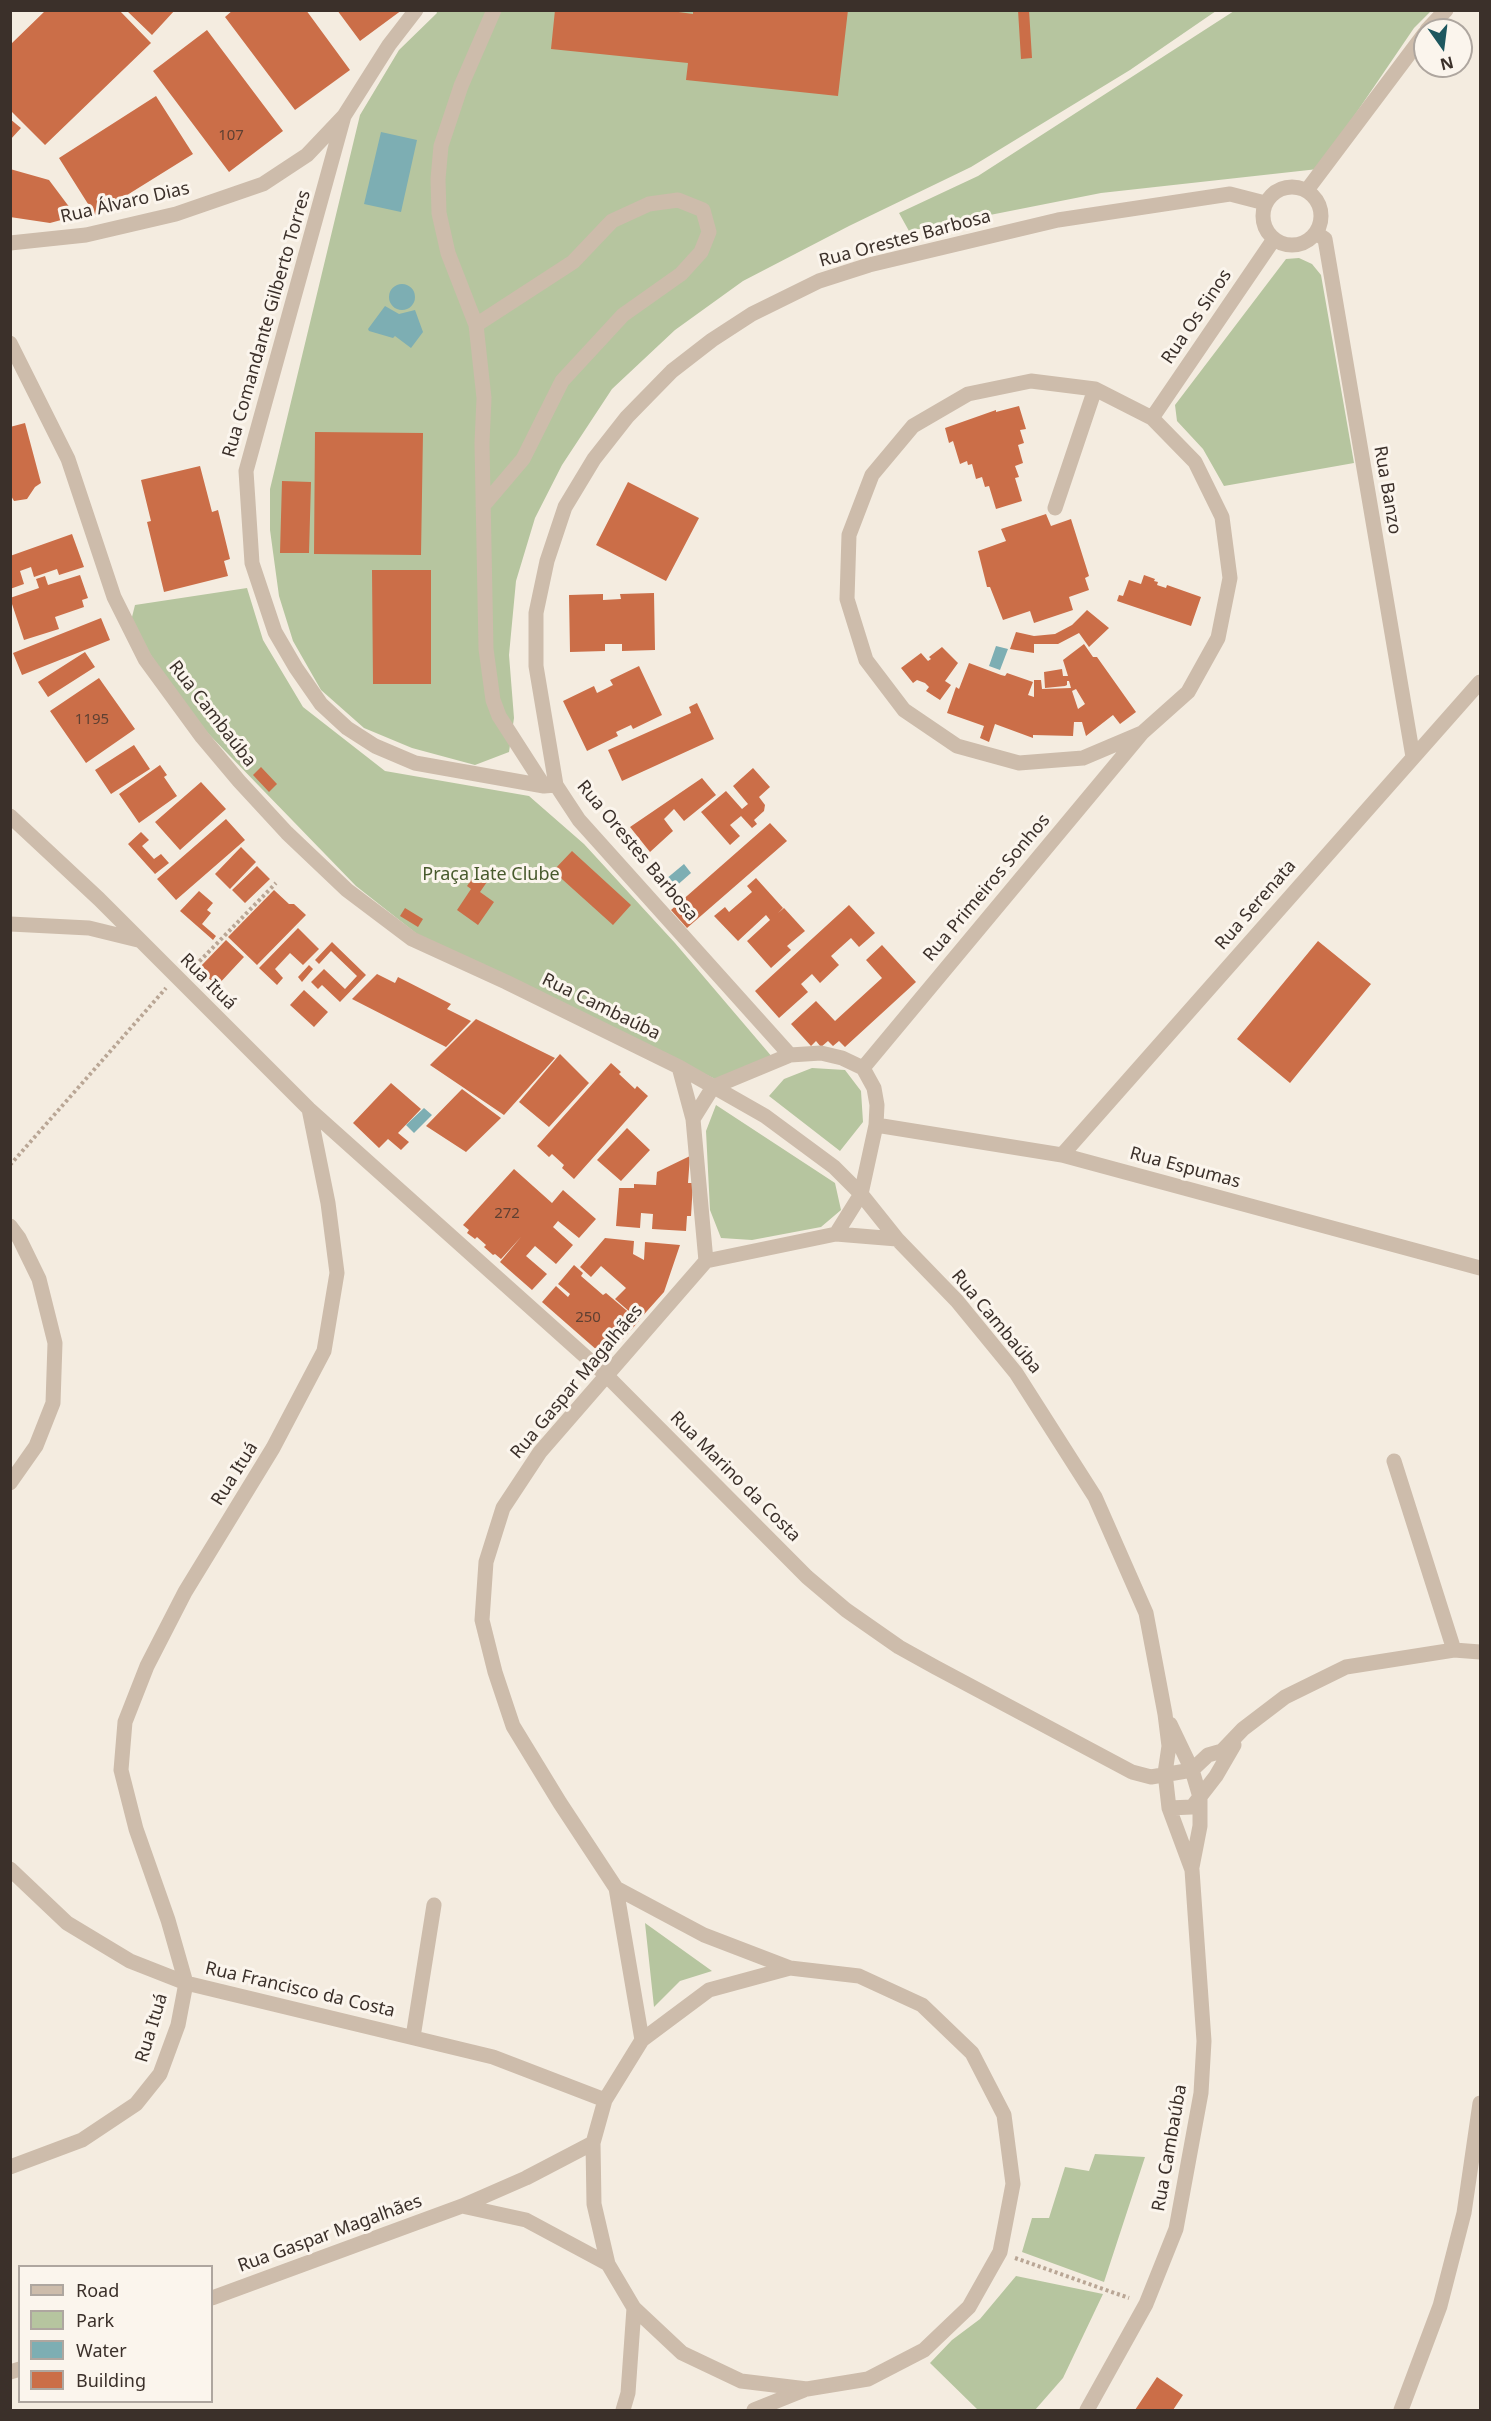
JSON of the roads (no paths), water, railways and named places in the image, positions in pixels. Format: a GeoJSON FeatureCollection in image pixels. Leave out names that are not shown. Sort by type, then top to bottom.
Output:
{"type":"FeatureCollection","features":[{"type":"Feature","properties":{"kind":"street","name":"Rua Álvaro Dias"},"geometry":{"type":"LineString","coordinates":[[10,243],[86,235],[165,217],[263,183],[307,155],[344,116],[389,45],[416,10]]}},
{"type":"Feature","properties":{"kind":"street"},"geometry":{"type":"LineString","coordinates":[[494,10],[461,86],[441,146],[438,179],[439,213],[448,253],[476,325],[484,398],[483,506],[486,649],[493,700],[499,716],[550,786]]}},
{"type":"Feature","properties":{"kind":"street"},"geometry":{"type":"LineString","coordinates":[[1307,190],[1413,49]]}},
{"type":"Feature","properties":{"kind":"street","name":"Rua Comandante Gilberto Torres"},"geometry":{"type":"LineString","coordinates":[[344,116],[246,471],[252,563],[275,632],[296,669],[321,704],[347,728],[375,746],[415,763],[550,786]]}},
{"type":"Feature","properties":{"kind":"street"},"geometry":{"type":"LineString","coordinates":[[1298,186],[1307,190],[1320,205],[1322,214],[1321,224],[1316,233],[1301,244],[1291,245],[1274,239],[1263,223],[1265,203],[1279,189],[1298,186]]}},
{"type":"Feature","properties":{"kind":"street","name":"Rua Orestes Barbosa"},"geometry":{"type":"LineString","coordinates":[[790,1055],[550,786],[536,666],[536,613],[547,561],[565,507],[594,459],[627,417],[672,371],[712,340],[752,314],[819,281],[869,265],[1081,217],[1230,194],[1265,203]]}},
{"type":"Feature","properties":{"kind":"street"},"geometry":{"type":"LineString","coordinates":[[476,325],[573,262],[612,221],[649,204],[678,200],[704,210],[709,232],[701,252],[681,274],[622,315],[561,381],[523,459],[483,506]]}},
{"type":"Feature","properties":{"kind":"street","name":"Rua Banzo"},"geometry":{"type":"LineString","coordinates":[[1316,233],[1325,239],[1413,757]]}},
{"type":"Feature","properties":{"kind":"street","name":"Rua Os Sinos"},"geometry":{"type":"LineString","coordinates":[[1152,418],[1274,239]]}},
{"type":"Feature","properties":{"kind":"street","name":"Rua Cambaúba"},"geometry":{"type":"LineString","coordinates":[[10,343],[68,459],[114,597],[145,659],[202,737],[287,833],[348,890],[412,939],[506,982],[679,1067],[765,1116],[803,1142],[834,1167],[861,1194],[897,1239],[957,1300],[1016,1373],[1095,1497],[1146,1613],[1166,1714],[1169,1746],[1165,1773],[1169,1808],[1192,1870]]}},
{"type":"Feature","properties":{"kind":"street","name":"Rua Primeiros Sonhos"},"geometry":{"type":"LineString","coordinates":[[863,1068],[1142,734],[1188,692],[1218,638],[1230,578],[1222,517],[1196,462],[1152,418],[1095,389],[1031,381],[1000,387],[969,394],[914,426],[872,475],[849,535],[847,599],[866,660],[904,710],[957,746],[1019,763],[1083,758],[1142,734]]}},
{"type":"Feature","properties":{"kind":"street"},"geometry":{"type":"LineString","coordinates":[[1055,508],[1095,389]]}},
{"type":"Feature","properties":{"kind":"street","name":"Rua Serenata"},"geometry":{"type":"LineString","coordinates":[[1062,1155],[1480,682]]}},
{"type":"Feature","properties":{"kind":"street","name":"Rua Ituá"},"geometry":{"type":"LineString","coordinates":[[10,816],[309,1109],[328,1203],[337,1274],[324,1351],[273,1448],[184,1592],[147,1666],[125,1722],[121,1770],[136,1829],[168,1920],[186,1983],[178,2025],[160,2074],[136,2104],[81,2140],[10,2167]]}},
{"type":"Feature","properties":{"kind":"street"},"geometry":{"type":"LineString","coordinates":[[10,924],[89,928],[139,940]]}},
{"type":"Feature","properties":{"kind":"street"},"geometry":{"type":"LineString","coordinates":[[693,1119],[713,1087],[790,1055],[821,1053],[863,1068],[874,1088],[877,1105],[876,1125],[861,1194],[836,1234]]}},
{"type":"Feature","properties":{"kind":"street"},"geometry":{"type":"LineString","coordinates":[[679,1067],[693,1119],[706,1261],[836,1234],[897,1239]]}},
{"type":"Feature","properties":{"kind":"street","name":"Rua Marino da Costa"},"geometry":{"type":"LineString","coordinates":[[309,1109],[606,1376],[807,1577],[871,1628],[935,1667],[1132,1772],[1151,1777],[1192,1770]]}},
{"type":"Feature","properties":{"kind":"street","name":"Rua Espumas"},"geometry":{"type":"LineString","coordinates":[[876,1125],[1062,1155],[1480,1268]]}},
{"type":"Feature","properties":{"kind":"street"},"geometry":{"type":"LineString","coordinates":[[10,1226],[19,1238],[39,1279],[55,1343],[53,1402],[36,1446],[10,1483]]}},
{"type":"Feature","properties":{"kind":"street","name":"Rua Gaspar Magalhães"},"geometry":{"type":"LineString","coordinates":[[642,2040],[616,1888],[513,1726],[495,1672],[482,1620],[486,1562],[503,1508],[540,1452],[706,1261]]}},
{"type":"Feature","properties":{"kind":"street"},"geometry":{"type":"LineString","coordinates":[[1394,1461],[1454,1650]]}},
{"type":"Feature","properties":{"kind":"street"},"geometry":{"type":"LineString","coordinates":[[1192,1770],[1208,1755],[1222,1751],[1243,1729],[1285,1697],[1346,1667],[1454,1650],[1480,1652]]}},
{"type":"Feature","properties":{"kind":"street","name":"Rua Cambaúba"},"geometry":{"type":"LineString","coordinates":[[1087,2410],[1146,2304],[1176,2229],[1201,2092],[1204,2042],[1192,1870],[1200,1826],[1200,1797],[1192,1770],[1166,1714]]}},
{"type":"Feature","properties":{"kind":"street"},"geometry":{"type":"LineString","coordinates":[[1169,1808],[1192,1807],[1216,1776],[1243,1729]]}},
{"type":"Feature","properties":{"kind":"street","name":"Rua Francisco da Costa"},"geometry":{"type":"LineString","coordinates":[[10,1869],[67,1923],[130,1961],[186,1983],[493,2057],[605,2100]]}},
{"type":"Feature","properties":{"kind":"street"},"geometry":{"type":"LineString","coordinates":[[616,1888],[704,1935],[790,1968],[859,1976],[922,2005],[972,2053],[1004,2115],[1013,2184],[1000,2252],[969,2307],[924,2350],[868,2379],[807,2389],[754,2410]]}},
{"type":"Feature","properties":{"kind":"street"},"geometry":{"type":"LineString","coordinates":[[413,2037],[434,1905]]}},
{"type":"Feature","properties":{"kind":"street"},"geometry":{"type":"LineString","coordinates":[[790,1968],[709,1990],[642,2040],[605,2100],[593,2143],[594,2204],[608,2264],[634,2308],[682,2353],[741,2381],[807,2389]]}},
{"type":"Feature","properties":{"kind":"street"},"geometry":{"type":"LineString","coordinates":[[1401,2410],[1440,2306],[1464,2213],[1480,2103]]}},
{"type":"Feature","properties":{"kind":"street","name":"Rua Gaspar Magalhães"},"geometry":{"type":"LineString","coordinates":[[213,2298],[462,2205],[526,2178],[593,2143]]}},
{"type":"Feature","properties":{"kind":"street"},"geometry":{"type":"LineString","coordinates":[[462,2205],[526,2220],[608,2264]]}},
{"type":"Feature","properties":{"kind":"street"},"geometry":{"type":"LineString","coordinates":[[623,2410],[628,2393],[634,2308]]}},
{"type":"Feature","properties":{"kind":"water"},"geometry":{"type":"Polygon","coordinates":[[[381,132],[417,140],[401,212],[364,204],[381,132]]]}},
{"type":"Feature","properties":{"kind":"water"},"geometry":{"type":"Polygon","coordinates":[[[402,284],[411,288],[415,297],[411,306],[402,310],[393,306],[389,297],[393,288],[402,284]]]}},
{"type":"Feature","properties":{"kind":"water"},"geometry":{"type":"Polygon","coordinates":[[[385,306],[399,314],[415,310],[423,332],[411,348],[395,336],[393,338],[369,331],[368,329],[385,306]]]}},
{"type":"Feature","properties":{"kind":"water"},"geometry":{"type":"Polygon","coordinates":[[[996,646],[1008,649],[1000,670],[989,666],[996,646]]]}},
{"type":"Feature","properties":{"kind":"water"},"geometry":{"type":"Polygon","coordinates":[[[684,864],[691,873],[674,888],[666,879],[684,864]]]}},
{"type":"Feature","properties":{"kind":"water"},"geometry":{"type":"Polygon","coordinates":[[[424,1108],[432,1115],[414,1133],[406,1125],[424,1108]]]}},
{"type":"Feature","properties":{"kind":"park label","name":"Praça Iate Clube"},"geometry":{"type":"Point","coordinates":[491,875]}}]}
